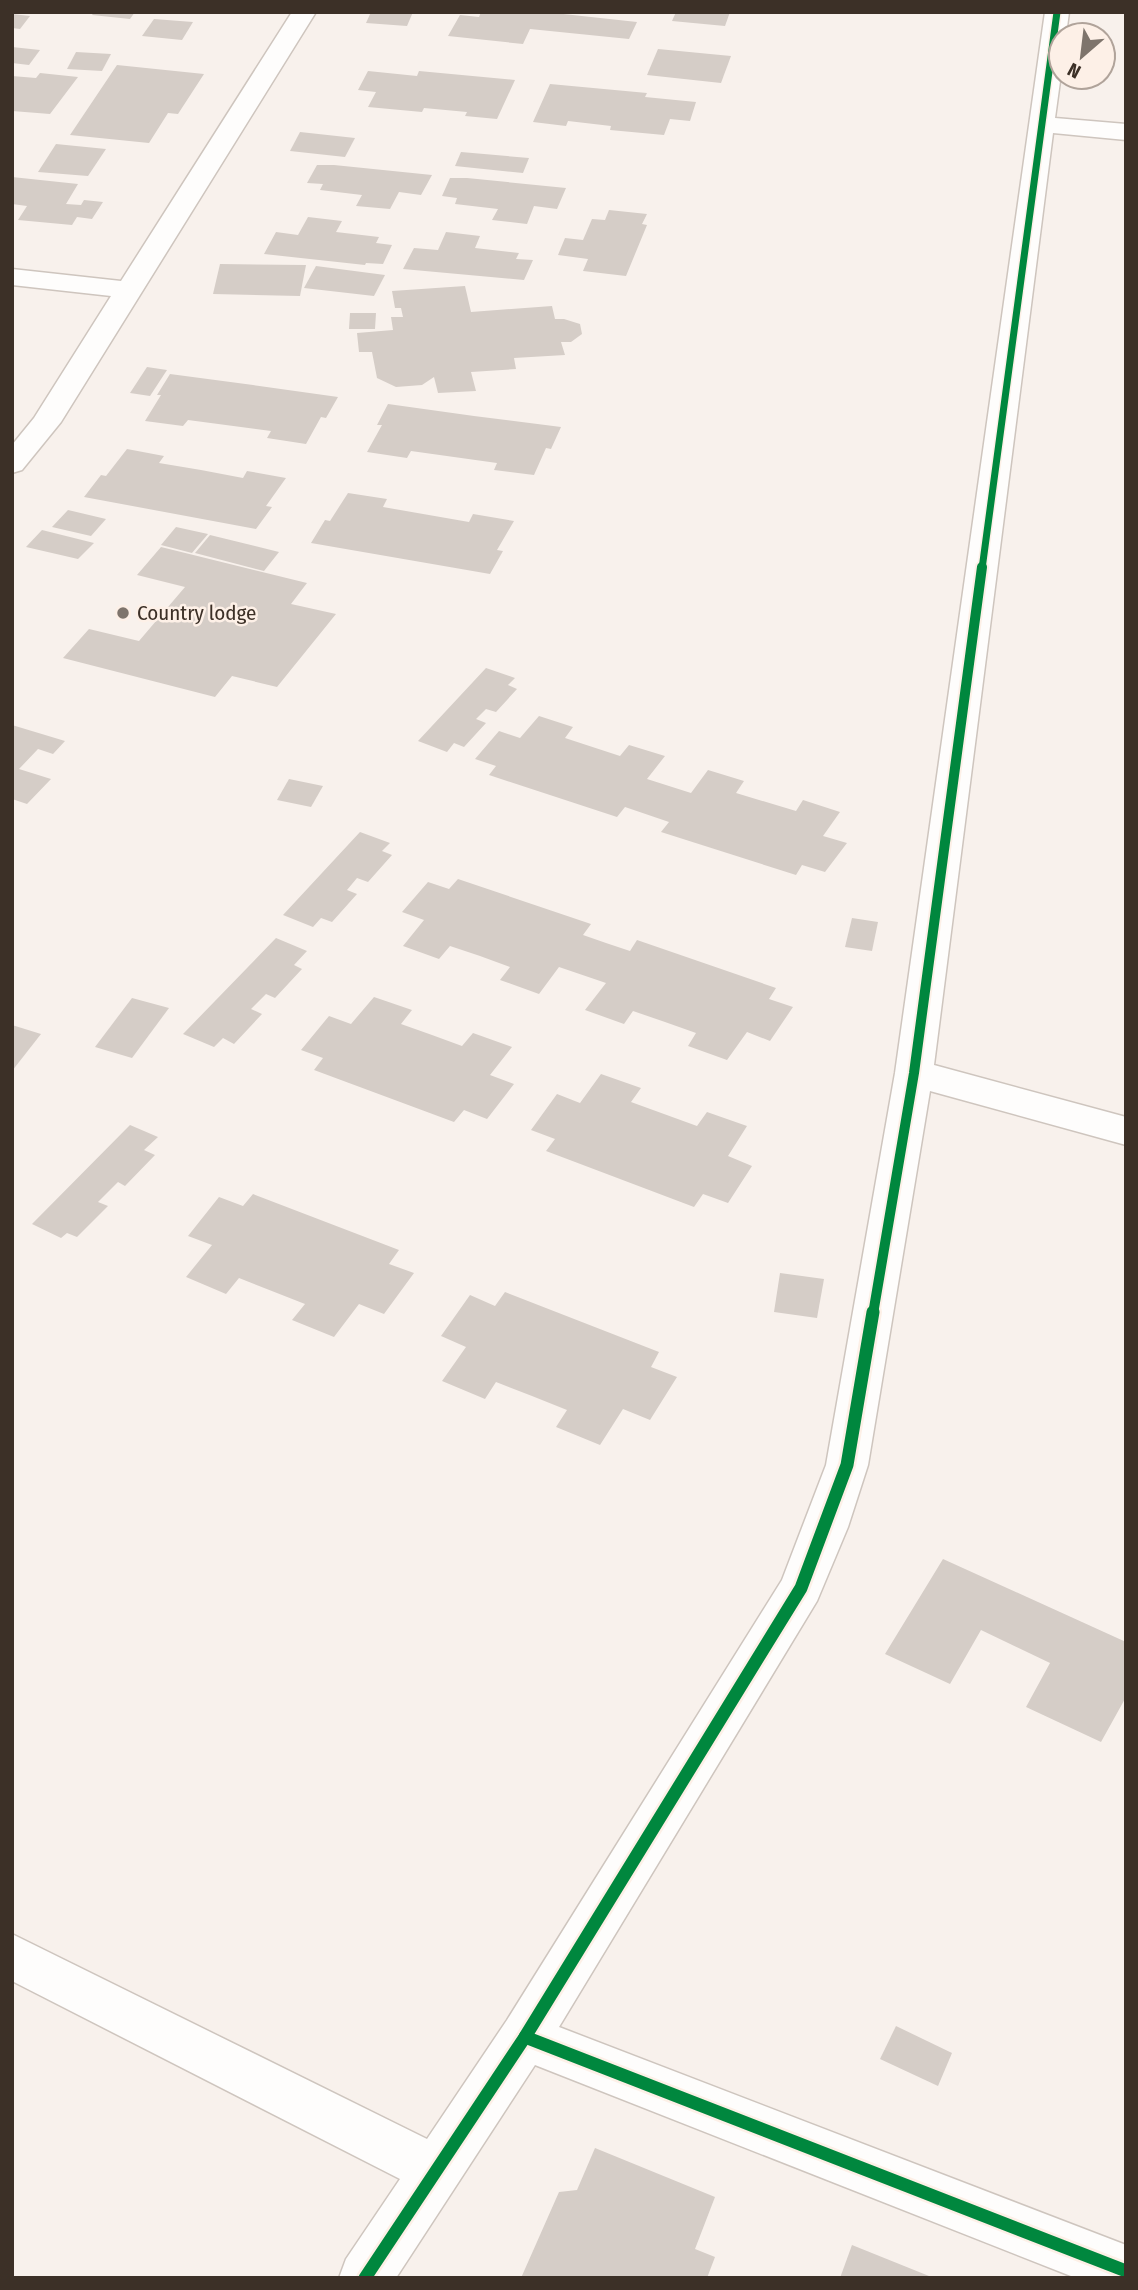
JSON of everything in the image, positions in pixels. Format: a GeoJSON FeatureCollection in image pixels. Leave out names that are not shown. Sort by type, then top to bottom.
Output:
{"type":"FeatureCollection","features":[{"type":"Feature","properties":{"kind":"street"},"geometry":{"type":"LineString","coordinates":[[12,464],[46,422],[304,12]]}},
{"type":"Feature","properties":{"kind":"street"},"geometry":{"type":"LineString","coordinates":[[365,2278],[525,2037],[801,1588],[847,1465],[914,1073],[1057,12]]}},
{"type":"Feature","properties":{"kind":"street"},"geometry":{"type":"LineString","coordinates":[[1042,124],[1126,132]]}},
{"type":"Feature","properties":{"kind":"street"},"geometry":{"type":"LineString","coordinates":[[12,277],[131,290]]}},
{"type":"Feature","properties":{"kind":"street"},"geometry":{"type":"LineString","coordinates":[[914,1073],[1126,1131]]}},
{"type":"Feature","properties":{"kind":"street"},"geometry":{"type":"LineString","coordinates":[[12,1956],[436,2170]]}},
{"type":"Feature","properties":{"kind":"street"},"geometry":{"type":"LineString","coordinates":[[525,2037],[1126,2271]]}},
{"type":"Feature","properties":{"kind":"building"},"geometry":{"type":"Polygon","coordinates":[[[94,12],[135,12],[130,19],[92,15],[94,12]]]}},
{"type":"Feature","properties":{"kind":"building"},"geometry":{"type":"Polygon","coordinates":[[[371,12],[413,12],[407,26],[366,23],[371,12]]]}},
{"type":"Feature","properties":{"kind":"building"},"geometry":{"type":"Polygon","coordinates":[[[481,12],[545,12],[637,22],[629,39],[530,29],[523,44],[448,36],[460,15],[479,17],[481,12]]]}},
{"type":"Feature","properties":{"kind":"building"},"geometry":{"type":"Polygon","coordinates":[[[676,12],[730,12],[725,26],[672,21],[676,12]]]}},
{"type":"Feature","properties":{"kind":"building"},"geometry":{"type":"Polygon","coordinates":[[[12,14],[30,16],[20,29],[12,28],[12,14]]]}},
{"type":"Feature","properties":{"kind":"building"},"geometry":{"type":"Polygon","coordinates":[[[154,19],[193,22],[182,40],[142,36],[154,19]]]}},
{"type":"Feature","properties":{"kind":"building"},"geometry":{"type":"Polygon","coordinates":[[[12,47],[40,50],[29,65],[12,63],[12,47]]]}},
{"type":"Feature","properties":{"kind":"building"},"geometry":{"type":"Polygon","coordinates":[[[658,49],[731,56],[721,83],[647,75],[658,49]]]}},
{"type":"Feature","properties":{"kind":"building"},"geometry":{"type":"Polygon","coordinates":[[[76,52],[111,54],[102,71],[67,69],[76,52]]]}},
{"type":"Feature","properties":{"kind":"building"},"geometry":{"type":"Polygon","coordinates":[[[117,65],[204,74],[178,114],[168,113],[149,143],[70,135],[117,65]]]}},
{"type":"Feature","properties":{"kind":"building"},"geometry":{"type":"Polygon","coordinates":[[[368,71],[417,76],[419,71],[515,80],[497,119],[465,116],[467,112],[424,108],[422,112],[368,107],[376,92],[358,90],[368,71]]]}},
{"type":"Feature","properties":{"kind":"building"},"geometry":{"type":"Polygon","coordinates":[[[40,73],[78,77],[50,114],[12,111],[12,76],[36,78],[40,73]]]}},
{"type":"Feature","properties":{"kind":"building"},"geometry":{"type":"Polygon","coordinates":[[[550,84],[647,93],[645,97],[696,102],[690,121],[670,119],[664,135],[610,130],[611,126],[568,121],[566,126],[533,122],[550,84]]]}},
{"type":"Feature","properties":{"kind":"building"},"geometry":{"type":"Polygon","coordinates":[[[300,132],[355,138],[345,157],[290,151],[300,132]]]}},
{"type":"Feature","properties":{"kind":"building"},"geometry":{"type":"Polygon","coordinates":[[[56,144],[106,149],[88,176],[38,172],[56,144]]]}},
{"type":"Feature","properties":{"kind":"building"},"geometry":{"type":"Polygon","coordinates":[[[461,152],[529,158],[523,173],[455,166],[461,152]]]}},
{"type":"Feature","properties":{"kind":"building"},"geometry":{"type":"Polygon","coordinates":[[[317,165],[432,175],[421,195],[399,192],[390,209],[356,206],[362,195],[320,190],[323,184],[307,183],[317,165]]]}},
{"type":"Feature","properties":{"kind":"building"},"geometry":{"type":"Polygon","coordinates":[[[12,177],[78,184],[66,204],[81,205],[84,200],[103,202],[92,219],[77,217],[72,225],[18,220],[27,206],[12,204],[12,177]]]}},
{"type":"Feature","properties":{"kind":"building"},"geometry":{"type":"Polygon","coordinates":[[[450,178],[566,188],[557,209],[534,206],[527,224],[492,220],[498,209],[455,204],[457,198],[442,196],[450,178]]]}},
{"type":"Feature","properties":{"kind":"building"},"geometry":{"type":"Polygon","coordinates":[[[609,210],[647,214],[642,224],[647,225],[626,276],[583,271],[588,259],[558,255],[565,238],[583,240],[592,219],[605,220],[609,210]]]}},
{"type":"Feature","properties":{"kind":"building"},"geometry":{"type":"Polygon","coordinates":[[[308,217],[342,221],[336,232],[379,237],[376,243],[392,245],[383,264],[365,265],[264,254],[276,232],[298,235],[308,217]]]}},
{"type":"Feature","properties":{"kind":"building"},"geometry":{"type":"Polygon","coordinates":[[[446,232],[480,236],[475,248],[519,253],[516,259],[533,260],[524,280],[403,269],[414,248],[438,250],[446,232]]]}},
{"type":"Feature","properties":{"kind":"building"},"geometry":{"type":"Polygon","coordinates":[[[220,264],[306,265],[300,296],[213,294],[220,264]]]}},
{"type":"Feature","properties":{"kind":"building"},"geometry":{"type":"Polygon","coordinates":[[[316,266],[385,275],[374,296],[304,288],[316,266]]]}},
{"type":"Feature","properties":{"kind":"building"},"geometry":{"type":"Polygon","coordinates":[[[465,286],[471,312],[552,306],[555,319],[580,324],[582,334],[571,342],[561,342],[565,355],[514,358],[516,369],[471,372],[476,391],[438,393],[434,377],[422,385],[396,387],[377,378],[372,352],[359,352],[357,333],[393,330],[391,317],[403,317],[401,308],[395,308],[392,291],[465,286]]]}},
{"type":"Feature","properties":{"kind":"building"},"geometry":{"type":"Polygon","coordinates":[[[350,313],[376,313],[375,329],[349,329],[350,313]]]}},
{"type":"Feature","properties":{"kind":"building"},"geometry":{"type":"Polygon","coordinates":[[[147,367],[167,370],[150,396],[130,393],[147,367]]]}},
{"type":"Feature","properties":{"kind":"building"},"geometry":{"type":"Polygon","coordinates":[[[170,374],[338,397],[326,418],[321,417],[306,444],[267,438],[271,431],[188,420],[183,426],[145,421],[170,374]]]}},
{"type":"Feature","properties":{"kind":"building"},"geometry":{"type":"Polygon","coordinates":[[[388,404],[561,427],[551,449],[546,448],[534,475],[494,470],[497,463],[411,451],[407,458],[367,452],[382,425],[377,425],[388,404]]]}},
{"type":"Feature","properties":{"kind":"building"},"geometry":{"type":"Polygon","coordinates":[[[127,449],[164,456],[159,463],[243,478],[247,471],[286,478],[266,506],[272,507],[256,529],[84,497],[101,475],[106,476],[127,449]]]}},
{"type":"Feature","properties":{"kind":"building"},"geometry":{"type":"Polygon","coordinates":[[[348,493],[387,499],[383,507],[469,522],[473,514],[514,521],[497,550],[503,551],[490,574],[311,543],[325,520],[330,521],[348,493]]]}},
{"type":"Feature","properties":{"kind":"building"},"geometry":{"type":"Polygon","coordinates":[[[68,510],[106,519],[91,536],[52,527],[68,510]]]}},
{"type":"Feature","properties":{"kind":"building"},"geometry":{"type":"Polygon","coordinates":[[[176,527],[208,534],[192,553],[161,545],[176,527]]]}},
{"type":"Feature","properties":{"kind":"building"},"geometry":{"type":"Polygon","coordinates":[[[42,530],[94,543],[78,559],[26,547],[42,530]]]}},
{"type":"Feature","properties":{"kind":"building"},"geometry":{"type":"Polygon","coordinates":[[[210,535],[279,552],[264,571],[195,553],[210,535]]]}},
{"type":"Feature","properties":{"kind":"building"},"geometry":{"type":"Polygon","coordinates":[[[161,547],[307,583],[291,604],[336,614],[277,687],[232,676],[215,697],[63,658],[89,629],[139,641],[185,587],[137,575],[161,547]]]}},
{"type":"Feature","properties":{"kind":"building"},"geometry":{"type":"Polygon","coordinates":[[[486,668],[515,678],[508,685],[517,689],[496,712],[486,709],[476,719],[486,723],[464,747],[454,743],[447,752],[418,741],[486,668]]]}},
{"type":"Feature","properties":{"kind":"building"},"geometry":{"type":"Polygon","coordinates":[[[539,716],[573,727],[565,738],[620,756],[629,745],[665,756],[647,779],[691,793],[708,770],[744,781],[736,793],[796,811],[803,800],[840,812],[823,836],[847,843],[825,872],[802,865],[796,875],[661,832],[669,822],[625,807],[617,817],[489,775],[496,766],[475,759],[499,731],[520,738],[539,716]]]}},
{"type":"Feature","properties":{"kind":"building"},"geometry":{"type":"Polygon","coordinates":[[[12,725],[65,741],[53,754],[38,749],[19,769],[51,779],[27,804],[12,799],[12,725]]]}},
{"type":"Feature","properties":{"kind":"building"},"geometry":{"type":"Polygon","coordinates":[[[289,779],[323,786],[311,807],[277,800],[289,779]]]}},
{"type":"Feature","properties":{"kind":"building"},"geometry":{"type":"Polygon","coordinates":[[[360,832],[390,843],[382,851],[392,855],[368,882],[357,878],[347,890],[357,894],[332,922],[321,918],[313,927],[283,915],[360,832]]]}},
{"type":"Feature","properties":{"kind":"building"},"geometry":{"type":"Polygon","coordinates":[[[458,879],[591,924],[583,935],[606,943],[630,951],[637,940],[776,988],[769,999],[793,1007],[770,1041],[747,1032],[727,1060],[688,1046],[696,1033],[665,1022],[633,1011],[624,1024],[585,1010],[606,983],[559,967],[539,994],[500,980],[510,967],[480,956],[450,946],[439,959],[403,946],[424,920],[402,912],[428,882],[449,889],[458,879]]]}},
{"type":"Feature","properties":{"kind":"building"},"geometry":{"type":"Polygon","coordinates":[[[852,918],[878,922],[872,951],[845,947],[852,918]]]}},
{"type":"Feature","properties":{"kind":"building"},"geometry":{"type":"Polygon","coordinates":[[[276,938],[307,951],[294,965],[302,969],[275,998],[266,994],[251,1009],[262,1014],[234,1044],[223,1038],[214,1047],[183,1034],[276,938]]]}},
{"type":"Feature","properties":{"kind":"building"},"geometry":{"type":"Polygon","coordinates":[[[374,997],[412,1010],[401,1024],[462,1046],[473,1033],[512,1047],[490,1075],[514,1084],[487,1119],[464,1110],[454,1122],[314,1070],[323,1058],[301,1050],[329,1016],[351,1024],[374,997]]]}},
{"type":"Feature","properties":{"kind":"building"},"geometry":{"type":"Polygon","coordinates":[[[132,998],[169,1008],[132,1058],[95,1047],[132,998]]]}},
{"type":"Feature","properties":{"kind":"building"},"geometry":{"type":"Polygon","coordinates":[[[12,1025],[41,1034],[12,1071],[12,1025]]]}},
{"type":"Feature","properties":{"kind":"building"},"geometry":{"type":"Polygon","coordinates":[[[601,1074],[641,1088],[631,1102],[697,1126],[707,1112],[747,1126],[728,1156],[752,1166],[728,1203],[703,1194],[694,1207],[546,1151],[555,1139],[531,1130],[557,1094],[580,1103],[601,1074]]]}},
{"type":"Feature","properties":{"kind":"building"},"geometry":{"type":"Polygon","coordinates":[[[130,1125],[158,1137],[144,1150],[155,1155],[125,1186],[118,1182],[98,1202],[108,1206],[77,1237],[67,1233],[61,1238],[32,1224],[130,1125]]]}},
{"type":"Feature","properties":{"kind":"building"},"geometry":{"type":"Polygon","coordinates":[[[253,1194],[399,1250],[389,1264],[414,1273],[384,1314],[359,1304],[334,1337],[292,1320],[305,1304],[239,1278],[226,1294],[186,1277],[212,1245],[188,1236],[219,1197],[243,1206],[253,1194]]]}},
{"type":"Feature","properties":{"kind":"building"},"geometry":{"type":"Polygon","coordinates":[[[780,1273],[824,1279],[817,1318],[774,1312],[780,1273]]]}},
{"type":"Feature","properties":{"kind":"building"},"geometry":{"type":"Polygon","coordinates":[[[505,1292],[659,1352],[651,1367],[677,1377],[650,1420],[623,1409],[600,1445],[556,1427],[567,1410],[496,1382],[485,1399],[442,1381],[466,1347],[441,1336],[470,1295],[495,1306],[505,1292]]]}},
{"type":"Feature","properties":{"kind":"building"},"geometry":{"type":"Polygon","coordinates":[[[943,1559],[1126,1642],[1126,1697],[1101,1742],[1026,1707],[1050,1663],[981,1630],[950,1684],[885,1654],[943,1559]]]}},
{"type":"Feature","properties":{"kind":"building"},"geometry":{"type":"Polygon","coordinates":[[[896,2026],[952,2053],[938,2086],[880,2059],[896,2026]]]}},
{"type":"Feature","properties":{"kind":"building"},"geometry":{"type":"Polygon","coordinates":[[[595,2148],[715,2197],[695,2249],[715,2257],[707,2278],[521,2278],[559,2192],[577,2190],[595,2148]]]}},
{"type":"Feature","properties":{"kind":"building"},"geometry":{"type":"Polygon","coordinates":[[[852,2245],[934,2278],[840,2278],[852,2245]]]}},
{"type":"Feature","properties":{"kind":"cycle path"},"geometry":{"type":"LineString","coordinates":[[365,2278],[525,2037],[801,1588],[847,1465],[914,1073],[1057,12]]}},
{"type":"Feature","properties":{"kind":"cycle path"},"geometry":{"type":"LineString","coordinates":[[525,2037],[1126,2271]]}},
{"type":"Feature","properties":{"kind":"place","name":"Country lodge"},"geometry":{"type":"Point","coordinates":[123,613]}}]}
